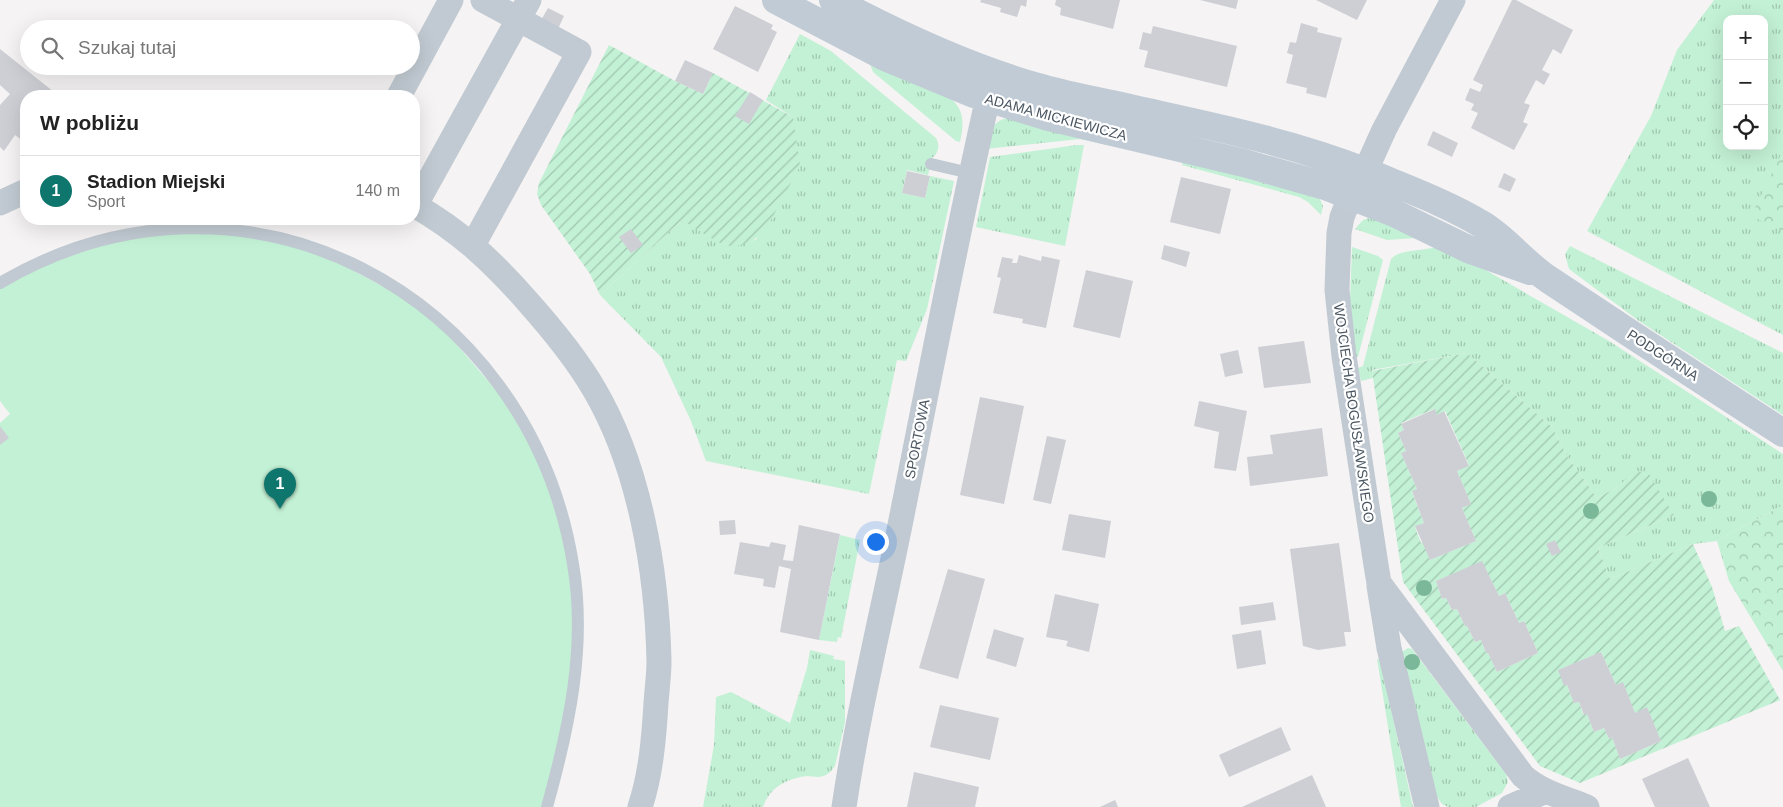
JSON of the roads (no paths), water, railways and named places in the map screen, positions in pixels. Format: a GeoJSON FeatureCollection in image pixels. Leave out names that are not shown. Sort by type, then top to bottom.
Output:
{"type":"FeatureCollection","features":[{"type":"Feature","properties":{"kind":"street"},"geometry":{"type":"LineString","coordinates":[[420,57],[451,0]]}},
{"type":"Feature","properties":{"kind":"street"},"geometry":{"type":"LineString","coordinates":[[473,245],[579,52],[524,10],[483,0]]}},
{"type":"Feature","properties":{"kind":"street","name":"ADAMA MICKIEWICZA"},"geometry":{"type":"LineString","coordinates":[[776,0],[893,61],[946,83],[1040,88],[1246,136],[1324,157],[1365,172]]}},
{"type":"Feature","properties":{"kind":"street","name":"ADAMA MICKIEWICZA"},"geometry":{"type":"LineString","coordinates":[[833,0],[892,30],[1044,116],[1244,163],[1351,195]]}},
{"type":"Feature","properties":{"kind":"street","name":"WOJCIECHA BOGUSŁAWSKIEGO"},"geometry":{"type":"LineString","coordinates":[[1426,807],[1389,648],[1344,362],[1337,290],[1339,233],[1342,217],[1384,130],[1453,0]]}},
{"type":"Feature","properties":{"kind":"street"},"geometry":{"type":"LineString","coordinates":[[420,196],[524,10]]}},
{"type":"Feature","properties":{"kind":"street"},"geometry":{"type":"LineString","coordinates":[[402,90],[410,75]]}},
{"type":"Feature","properties":{"kind":"street","name":"SPORTOWA"},"geometry":{"type":"LineString","coordinates":[[844,807],[872,655],[970,173],[991,85]]}},
{"type":"Feature","properties":{"kind":"street","name":"PODGÓRNA"},"geometry":{"type":"LineString","coordinates":[[1365,172],[1447,206],[1481,224],[1504,240],[1543,276],[1783,434]]}},
{"type":"Feature","properties":{"kind":"street"},"geometry":{"type":"LineString","coordinates":[[0,203],[20,194]]}},
{"type":"Feature","properties":{"kind":"street","name":"PODGÓRNA"},"geometry":{"type":"LineString","coordinates":[[1351,195],[1394,213],[1468,249],[1543,276]]}},
{"type":"Feature","properties":{"kind":"street"},"geometry":{"type":"LineString","coordinates":[[420,208],[473,245],[494,264],[520,293],[576,362],[594,389],[614,428],[630,472],[644,530],[652,579],[659,663],[654,737],[640,807]]}},
{"type":"Feature","properties":{"kind":"street","name":"WOJCIECHA BOGUSŁAWSKIEGO"},"geometry":{"type":"LineString","coordinates":[[1379,583],[1524,776],[1532,784],[1546,791],[1587,807]]}},
{"type":"Feature","properties":{"kind":"street"},"geometry":{"type":"LineString","coordinates":[[1510,807],[1546,791]]}},
{"type":"Feature","properties":{"kind":"lane"},"geometry":{"type":"LineString","coordinates":[[931,164],[970,173]]}},
{"type":"Feature","properties":{"kind":"lane"},"geometry":{"type":"LineString","coordinates":[[0,284],[66,250],[96,241],[138,232],[179,228],[218,228],[264,234],[304,244],[339,257],[398,288],[457,336],[492,375],[523,422],[552,483],[564,520],[574,565],[578,606],[578,651],[562,753],[547,807]]}},
{"type":"Feature","properties":{"kind":"place","name":"Stadion Miejski"},"geometry":{"type":"Point","coordinates":[280,509]}}]}
